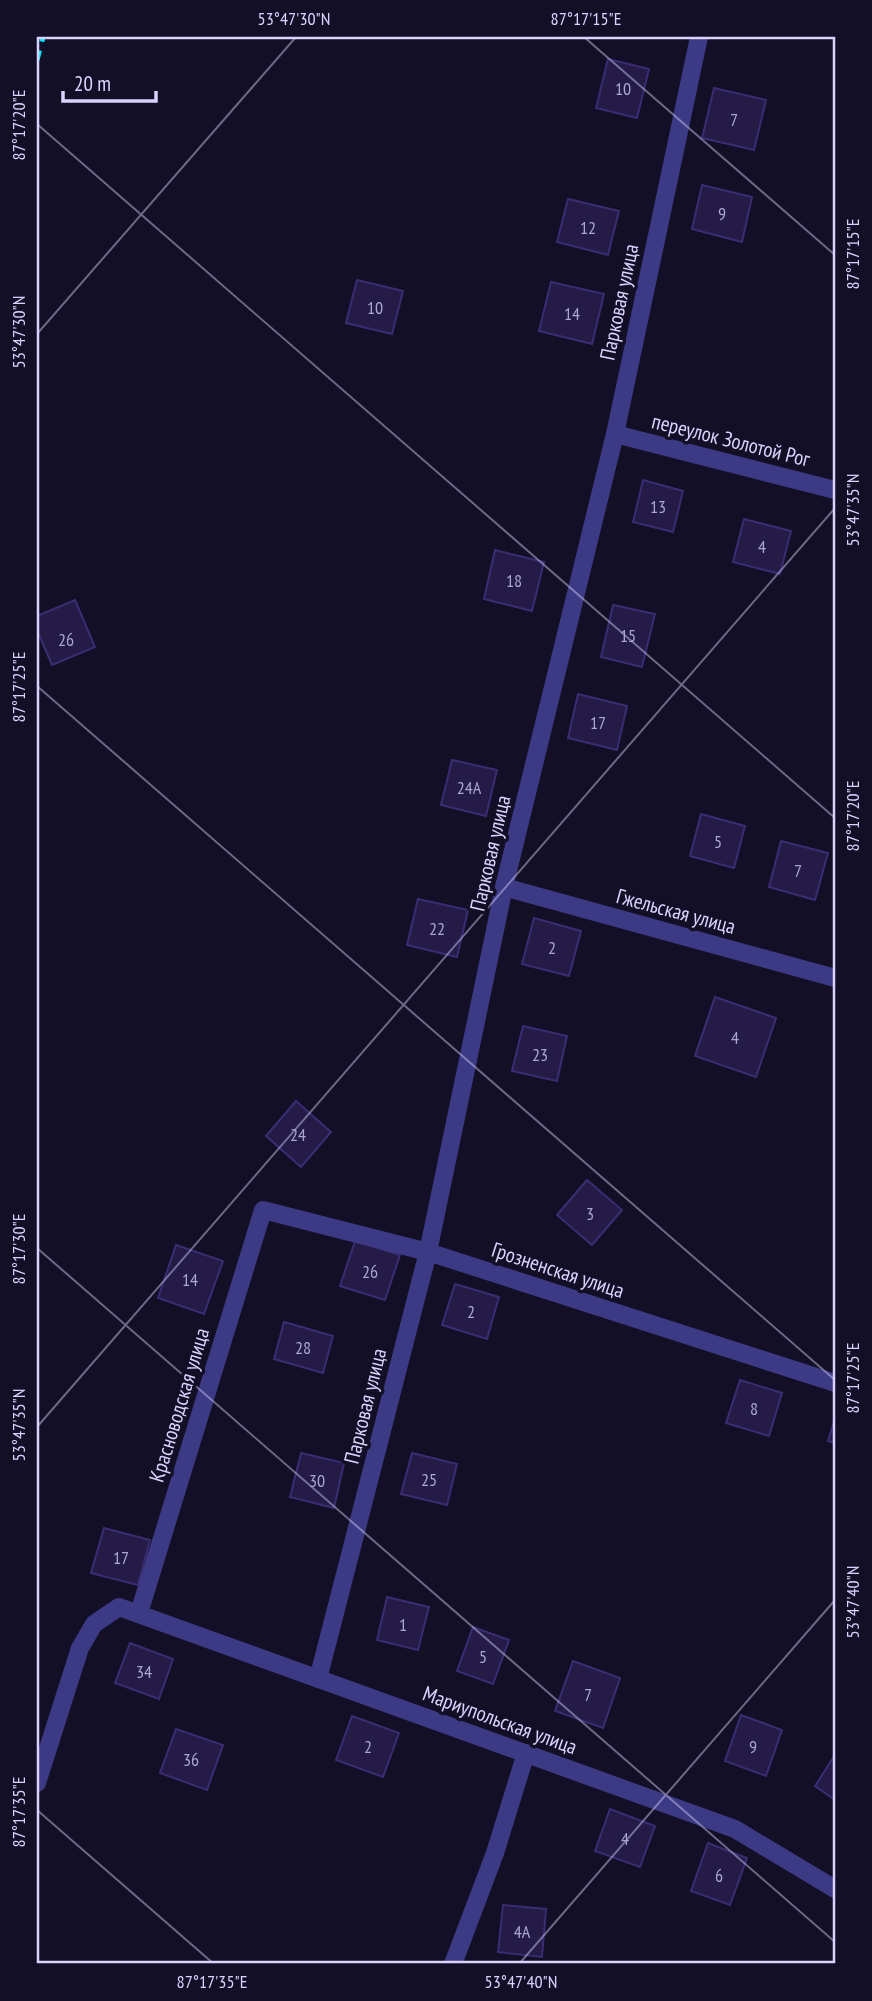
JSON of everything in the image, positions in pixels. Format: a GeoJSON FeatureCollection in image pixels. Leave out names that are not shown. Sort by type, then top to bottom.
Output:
{"type":"FeatureCollection","features":[{"type":"Feature","properties":{"kind":"street","name":"Парковая улица"},"geometry":{"type":"LineString","coordinates":[[318,1679],[428,1252],[504,887],[615,434],[699,37]]}},
{"type":"Feature","properties":{"kind":"street","name":"переулок Золотой Рог"},"geometry":{"type":"LineString","coordinates":[[615,434],[835,490]]}},
{"type":"Feature","properties":{"kind":"street","name":"Гжельская улица"},"geometry":{"type":"LineString","coordinates":[[504,887],[835,978]]}},
{"type":"Feature","properties":{"kind":"street","name":"Грозненская улица"},"geometry":{"type":"LineString","coordinates":[[263,1210],[428,1252],[835,1383]]}},
{"type":"Feature","properties":{"kind":"street","name":"Красноводская улица"},"geometry":{"type":"LineString","coordinates":[[139,1613],[263,1210]]}},
{"type":"Feature","properties":{"kind":"street"},"geometry":{"type":"LineString","coordinates":[[37,1783],[80,1648],[89,1632],[94,1624],[119,1607],[139,1613]]}},
{"type":"Feature","properties":{"kind":"street","name":"Мариупольская улица"},"geometry":{"type":"LineString","coordinates":[[139,1613],[735,1829],[835,1889]]}},
{"type":"Feature","properties":{"kind":"street"},"geometry":{"type":"LineString","coordinates":[[453,1964],[495,1853],[526,1754]]}},
{"type":"Feature","properties":{"kind":"building"},"geometry":{"type":"Polygon","coordinates":[[[608,59],[649,69],[637,118],[596,108],[608,59]]]}},
{"type":"Feature","properties":{"kind":"building"},"geometry":{"type":"Polygon","coordinates":[[[714,88],[766,100],[754,150],[702,138],[714,88]]]}},
{"type":"Feature","properties":{"kind":"building"},"geometry":{"type":"Polygon","coordinates":[[[702,185],[752,197],[742,242],[692,229],[702,185]]]}},
{"type":"Feature","properties":{"kind":"building"},"geometry":{"type":"Polygon","coordinates":[[[568,199],[619,211],[608,255],[557,242],[568,199]]]}},
{"type":"Feature","properties":{"kind":"building"},"geometry":{"type":"Polygon","coordinates":[[[357,280],[403,291],[392,334],[346,323],[357,280]]]}},
{"type":"Feature","properties":{"kind":"building"},"geometry":{"type":"Polygon","coordinates":[[[551,282],[604,294],[592,344],[539,331],[551,282]]]}},
{"type":"Feature","properties":{"kind":"building"},"geometry":{"type":"Polygon","coordinates":[[[643,480],[683,491],[673,532],[633,522],[643,480]]]}},
{"type":"Feature","properties":{"kind":"building"},"geometry":{"type":"Polygon","coordinates":[[[744,519],[791,531],[780,574],[733,562],[744,519]]]}},
{"type":"Feature","properties":{"kind":"building"},"geometry":{"type":"Polygon","coordinates":[[[495,550],[544,562],[532,611],[484,599],[495,550]]]}},
{"type":"Feature","properties":{"kind":"building"},"geometry":{"type":"Polygon","coordinates":[[[75,600],[95,647],[52,665],[37,630],[37,616],[75,600]]]}},
{"type":"Feature","properties":{"kind":"building"},"geometry":{"type":"Polygon","coordinates":[[[613,605],[655,614],[642,667],[601,657],[613,605]]]}},
{"type":"Feature","properties":{"kind":"building"},"geometry":{"type":"Polygon","coordinates":[[[578,694],[627,706],[617,750],[568,738],[578,694]]]}},
{"type":"Feature","properties":{"kind":"building"},"geometry":{"type":"Polygon","coordinates":[[[452,760],[497,770],[486,816],[441,805],[452,760]]]}},
{"type":"Feature","properties":{"kind":"building"},"geometry":{"type":"Polygon","coordinates":[[[701,814],[745,826],[734,868],[690,856],[701,814]]]}},
{"type":"Feature","properties":{"kind":"building"},"geometry":{"type":"Polygon","coordinates":[[[781,841],[828,853],[815,900],[769,887],[781,841]]]}},
{"type":"Feature","properties":{"kind":"building"},"geometry":{"type":"Polygon","coordinates":[[[418,899],[468,910],[457,957],[407,945],[418,899]]]}},
{"type":"Feature","properties":{"kind":"building"},"geometry":{"type":"Polygon","coordinates":[[[534,918],[581,931],[569,976],[522,964],[534,918]]]}},
{"type":"Feature","properties":{"kind":"building"},"geometry":{"type":"Polygon","coordinates":[[[715,997],[776,1018],[756,1077],[695,1056],[715,997]]]}},
{"type":"Feature","properties":{"kind":"building"},"geometry":{"type":"Polygon","coordinates":[[[523,1026],[567,1036],[557,1081],[512,1071],[523,1026]]]}},
{"type":"Feature","properties":{"kind":"building"},"geometry":{"type":"Polygon","coordinates":[[[296,1101],[331,1132],[301,1167],[266,1136],[296,1101]]]}},
{"type":"Feature","properties":{"kind":"building"},"geometry":{"type":"Polygon","coordinates":[[[587,1180],[622,1210],[592,1245],[557,1215],[587,1180]]]}},
{"type":"Feature","properties":{"kind":"building"},"geometry":{"type":"Polygon","coordinates":[[[355,1241],[400,1255],[385,1300],[340,1286],[355,1241]]]}},
{"type":"Feature","properties":{"kind":"building"},"geometry":{"type":"Polygon","coordinates":[[[176,1245],[223,1261],[204,1314],[158,1298],[176,1245]]]}},
{"type":"Feature","properties":{"kind":"building"},"geometry":{"type":"Polygon","coordinates":[[[455,1284],[499,1297],[487,1339],[442,1325],[455,1284]]]}},
{"type":"Feature","properties":{"kind":"building"},"geometry":{"type":"Polygon","coordinates":[[[284,1322],[333,1336],[323,1373],[274,1359],[284,1322]]]}},
{"type":"Feature","properties":{"kind":"building"},"geometry":{"type":"Polygon","coordinates":[[[740,1380],[782,1393],[769,1436],[726,1423],[740,1380]]]}},
{"type":"Feature","properties":{"kind":"building"},"geometry":{"type":"Polygon","coordinates":[[[835,1418],[835,1443],[828,1441],[835,1418]]]}},
{"type":"Feature","properties":{"kind":"building"},"geometry":{"type":"Polygon","coordinates":[[[301,1453],[344,1463],[334,1508],[290,1497],[301,1453]]]}},
{"type":"Feature","properties":{"kind":"building"},"geometry":{"type":"Polygon","coordinates":[[[412,1453],[457,1464],[447,1505],[401,1494],[412,1453]]]}},
{"type":"Feature","properties":{"kind":"building"},"geometry":{"type":"Polygon","coordinates":[[[104,1528],[150,1540],[138,1585],[91,1573],[104,1528]]]}},
{"type":"Feature","properties":{"kind":"building"},"geometry":{"type":"Polygon","coordinates":[[[387,1597],[429,1607],[418,1650],[377,1640],[387,1597]]]}},
{"type":"Feature","properties":{"kind":"building"},"geometry":{"type":"Polygon","coordinates":[[[473,1627],[509,1640],[493,1684],[457,1671],[473,1627]]]}},
{"type":"Feature","properties":{"kind":"building"},"geometry":{"type":"Polygon","coordinates":[[[130,1643],[173,1659],[159,1699],[115,1683],[130,1643]]]}},
{"type":"Feature","properties":{"kind":"building"},"geometry":{"type":"Polygon","coordinates":[[[573,1661],[620,1678],[603,1728],[555,1711],[573,1661]]]}},
{"type":"Feature","properties":{"kind":"building"},"geometry":{"type":"Polygon","coordinates":[[[741,1715],[782,1730],[766,1776],[725,1761],[741,1715]]]}},
{"type":"Feature","properties":{"kind":"building"},"geometry":{"type":"Polygon","coordinates":[[[352,1716],[399,1733],[383,1777],[336,1760],[352,1716]]]}},
{"type":"Feature","properties":{"kind":"building"},"geometry":{"type":"Polygon","coordinates":[[[176,1729],[223,1745],[207,1790],[160,1773],[176,1729]]]}},
{"type":"Feature","properties":{"kind":"building"},"geometry":{"type":"Polygon","coordinates":[[[835,1755],[835,1800],[815,1786],[835,1755]]]}},
{"type":"Feature","properties":{"kind":"building"},"geometry":{"type":"Polygon","coordinates":[[[610,1809],[655,1826],[640,1867],[595,1851],[610,1809]]]}},
{"type":"Feature","properties":{"kind":"building"},"geometry":{"type":"Polygon","coordinates":[[[708,1843],[747,1858],[730,1905],[691,1891],[708,1843]]]}},
{"type":"Feature","properties":{"kind":"building"},"geometry":{"type":"Polygon","coordinates":[[[503,1905],[546,1909],[542,1957],[498,1952],[503,1905]]]}},
{"type":"Feature","properties":{"kind":"railway"},"geometry":{"type":"LineString","coordinates":[[37,60],[43,37]]}}]}
